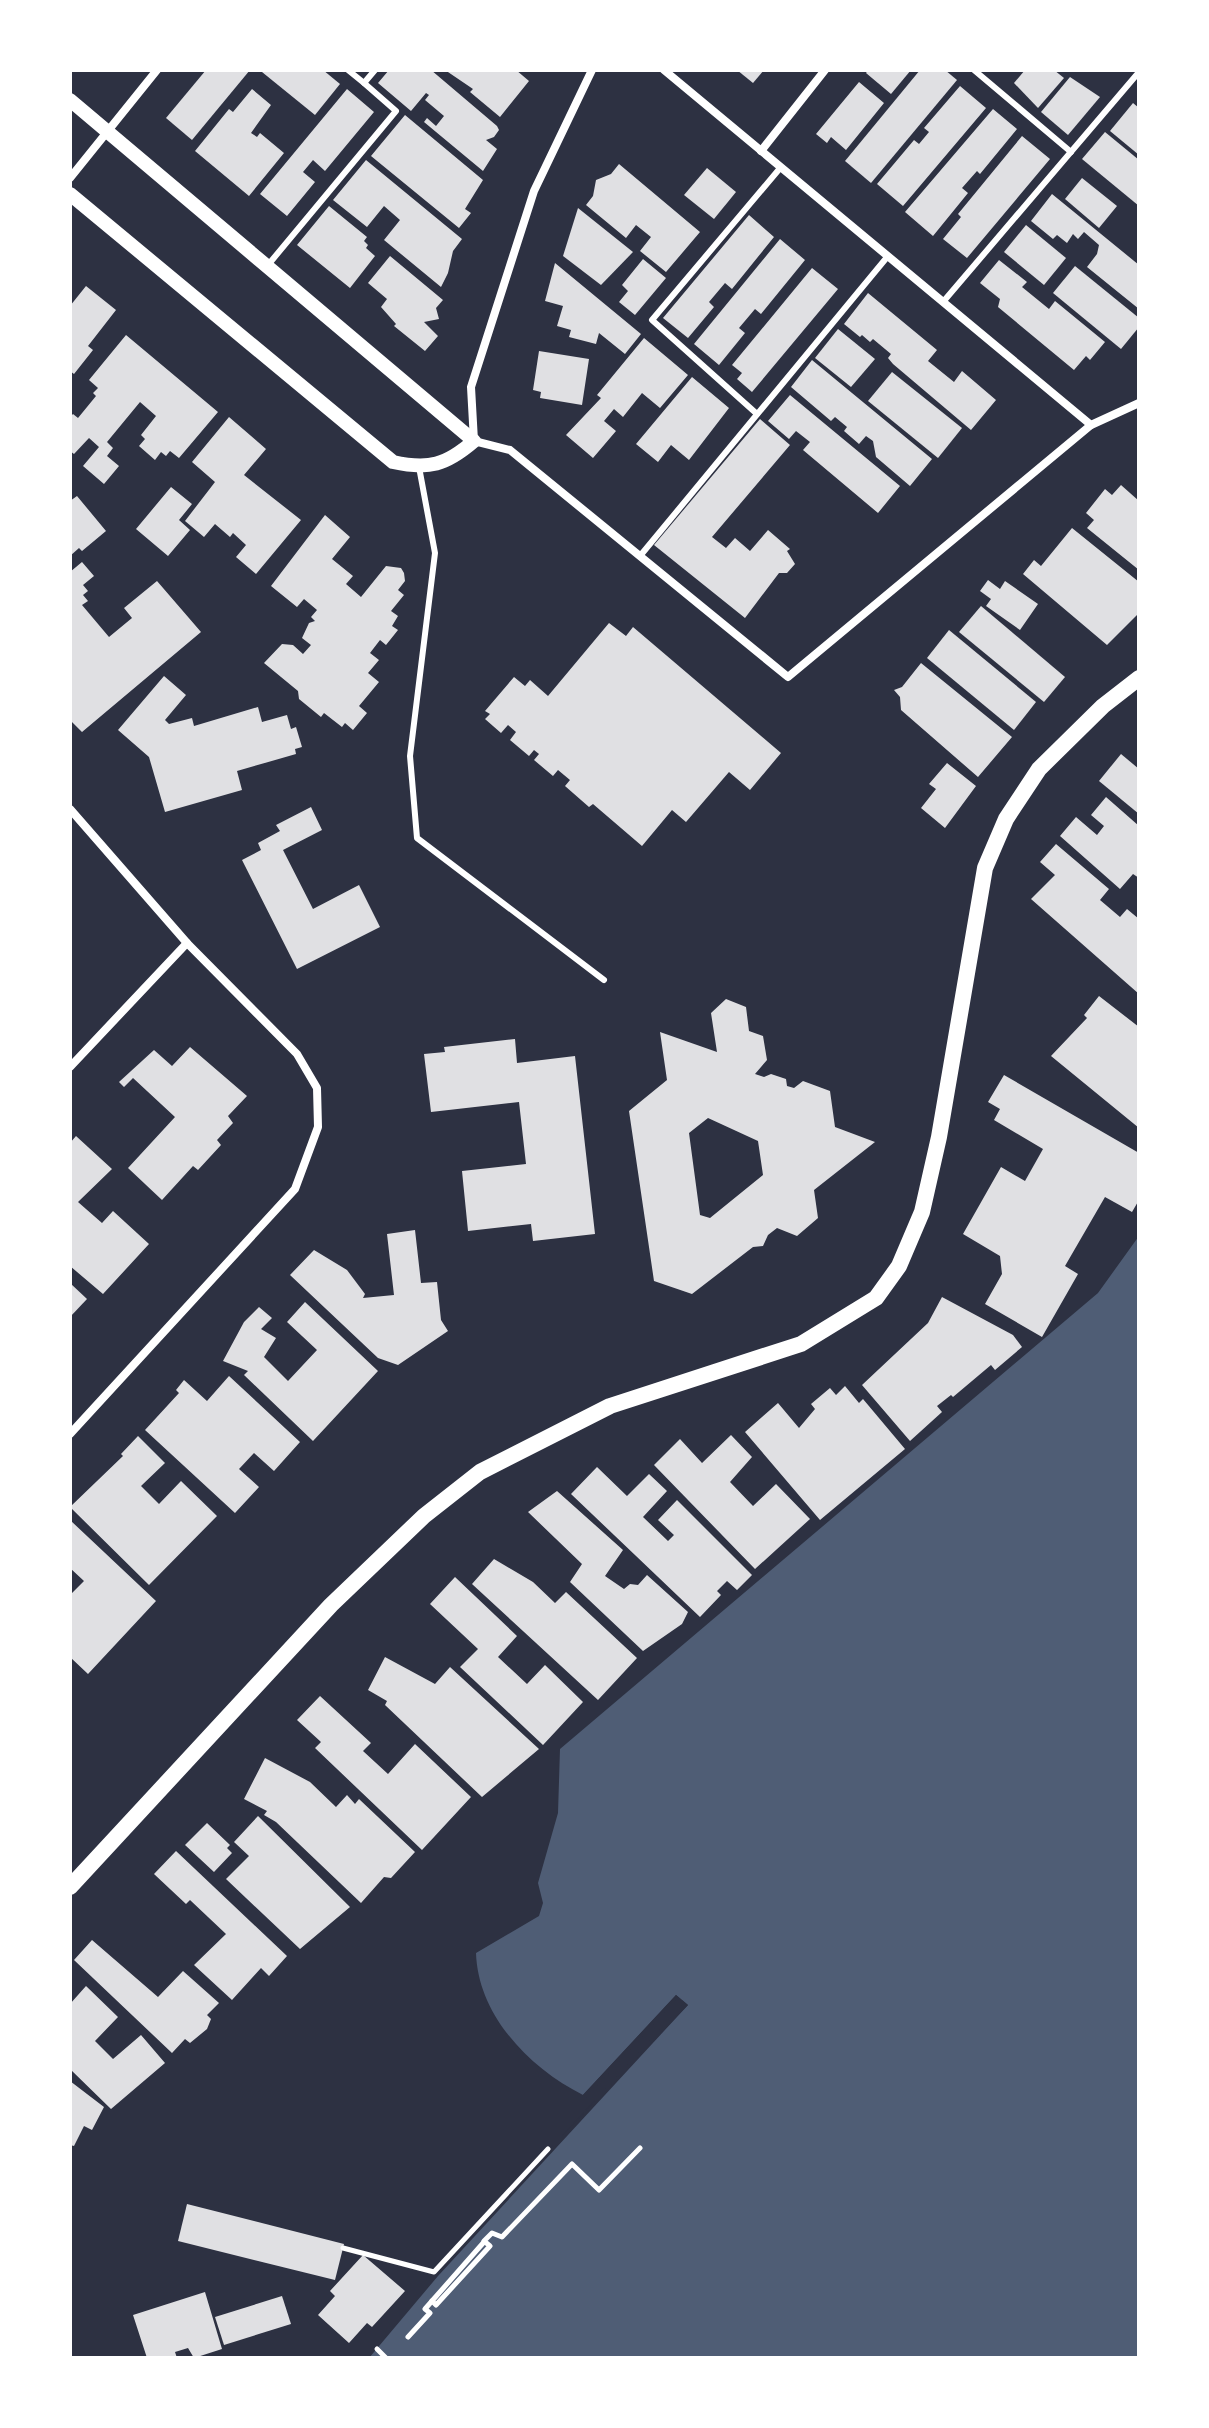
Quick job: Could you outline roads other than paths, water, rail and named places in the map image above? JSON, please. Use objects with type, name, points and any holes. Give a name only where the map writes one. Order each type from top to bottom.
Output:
[{"type":"main road","points":[[70,1887],[331,1605],[424,1516],[480,1472],[557,1430],[610,1406],[801,1344],[876,1298],[899,1266],[922,1212],[939,1137],[985,868],[1006,819],[1039,769],[1103,706],[1139,678]]},
{"type":"street","points":[[70,178],[157,70]]},
{"type":"street","points":[[474,441],[471,387],[534,191],[592,70]]},
{"type":"street","points":[[664,70],[1091,425]]},
{"type":"street","points":[[761,151],[825,70]]},
{"type":"street","points":[[70,100],[474,441],[510,450],[788,677],[1091,425],[1139,403]]},
{"type":"street","points":[[70,194],[393,462],[419,467],[452,459],[474,441]]},
{"type":"street","points":[[70,809],[187,943],[297,1054],[317,1088],[318,1127],[295,1189],[70,1434]]},
{"type":"street","points":[[70,1067],[187,943]]},
{"type":"lane","points":[[267,266],[396,111],[348,70]]},
{"type":"lane","points":[[364,83],[375,70]]},
{"type":"lane","points":[[974,70],[1071,152]]},
{"type":"lane","points":[[943,302],[1139,72]]},
{"type":"lane","points":[[757,414],[652,320],[781,167]]},
{"type":"lane","points":[[640,556],[888,256]]},
{"type":"lane","points":[[419,467],[435,553],[410,756],[417,838],[604,980]]},
{"type":"water","points":[[1139,1236],[1139,2358],[369,2358],[438,2276],[688,2005],[676,1995],[583,2095],[563,2084],[526,2055],[496,2018],[486,1998],[476,1953],[539,1916],[543,1903],[538,1883],[558,1813],[560,1749],[1098,1293]]}]
